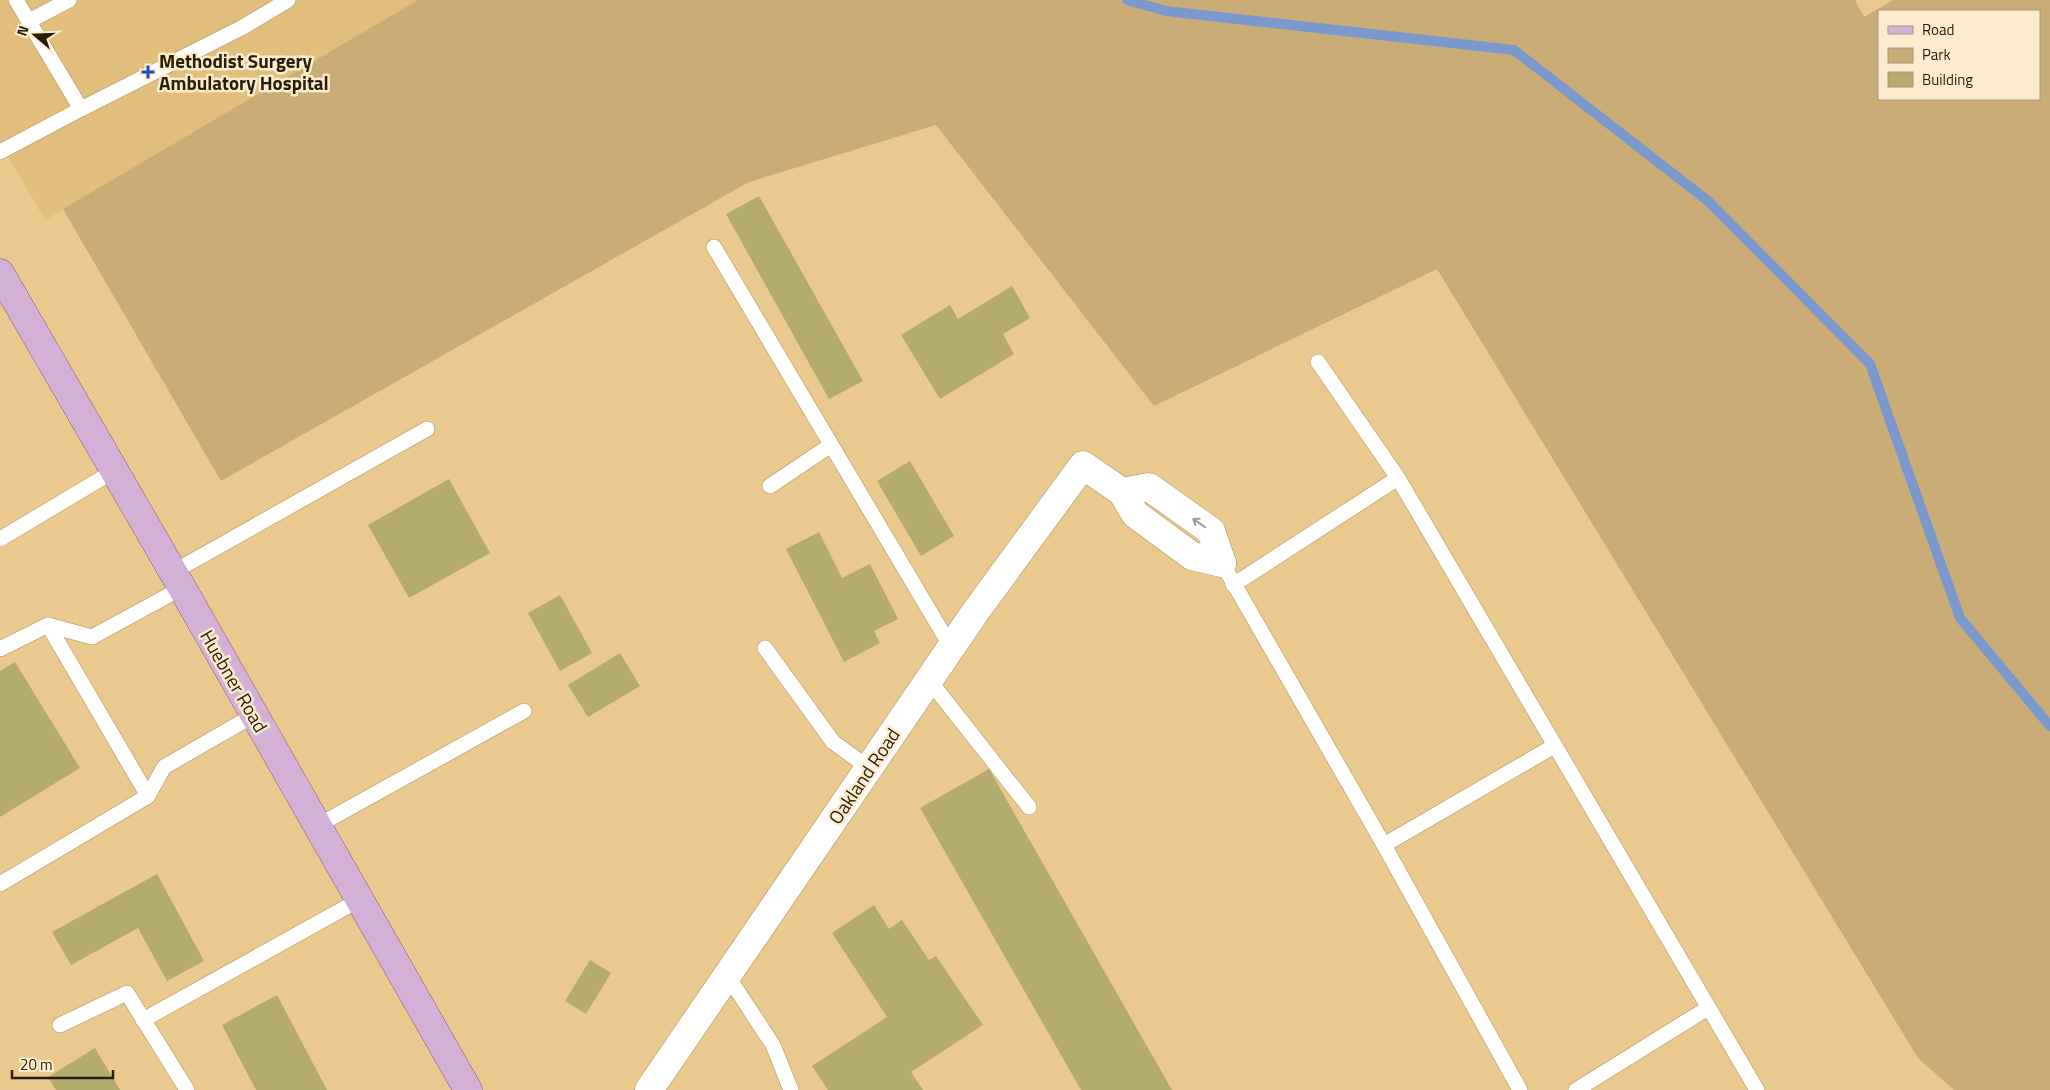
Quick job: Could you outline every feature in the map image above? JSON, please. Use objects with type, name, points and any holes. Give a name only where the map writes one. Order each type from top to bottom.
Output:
[{"type":"main road","name":"Huebner Road","points":[[0,273],[468,1090]]},
{"type":"street","name":"Oakland Road","points":[[649,1090],[951,647],[1083,466],[1122,492],[1149,487],[1211,531],[1228,574]]},
{"type":"lane","points":[[16,0],[81,109]]},
{"type":"lane","points":[[29,21],[69,0]]},
{"type":"lane","points":[[0,152],[243,27],[288,0]]},
{"type":"lane","points":[[714,248],[951,647]]},
{"type":"lane","points":[[1318,362],[1398,478],[1757,1090]]},
{"type":"lane","points":[[0,649],[48,625],[92,637],[177,580],[426,429]]},
{"type":"lane","points":[[770,486],[831,445]]},
{"type":"lane","points":[[0,539],[114,471]]},
{"type":"lane","points":[[1398,478],[1228,574],[1384,846],[1520,1090]]},
{"type":"lane","points":[[48,625],[148,796]]},
{"type":"lane","points":[[765,648],[833,742],[869,768]]},
{"type":"lane","points":[[930,680],[1029,807]]},
{"type":"lane","points":[[316,826],[524,711]]},
{"type":"lane","points":[[0,884],[148,796],[164,768],[254,715]]},
{"type":"lane","points":[[1384,846],[1554,746]]},
{"type":"lane","points":[[143,1020],[359,900]]},
{"type":"lane","points":[[727,975],[773,1045],[791,1090]]},
{"type":"lane","points":[[60,1025],[127,993],[187,1090]]},
{"type":"lane","points":[[1576,1090],[1708,1008]]},
{"type":"shaded area","name":"Methodist Surgery Ambulatory Hospital","points":[[0,0],[418,0],[45,220],[0,143]]},
{"type":"green space","points":[[418,0],[1855,0],[1864,17],[1893,0],[2050,0],[2050,1090],[1954,1090],[1918,1058],[1437,269],[1154,406],[936,125],[749,182],[221,481],[63,209]]},
{"type":"building","points":[[759,196],[863,381],[829,399],[726,214]]},
{"type":"building","points":[[1012,286],[1030,318],[1003,334],[1014,354],[940,399],[901,335],[950,305],[958,319]]},
{"type":"building","points":[[910,461],[954,536],[921,556],[877,481]]},
{"type":"building","points":[[449,479],[490,553],[409,598],[368,525]]},
{"type":"building","points":[[819,532],[842,578],[870,564],[898,619],[874,631],[880,643],[844,662],[786,549]]},
{"type":"building","points":[[560,595],[592,653],[560,671],[528,613]]},
{"type":"building","points":[[620,653],[640,686],[588,717],[568,685]]},
{"type":"building","points":[[15,662],[80,768],[0,817],[0,671]]},
{"type":"building","points":[[989,769],[1172,1090],[1081,1090],[920,808]]},
{"type":"building","points":[[157,874],[204,961],[167,981],[138,928],[71,965],[52,932]]},
{"type":"building","points":[[874,905],[889,929],[902,920],[929,960],[936,956],[983,1025],[911,1072],[923,1090],[828,1090],[812,1066],[887,1017],[832,933]]},
{"type":"building","points":[[590,960],[611,973],[586,1014],[565,1001]]},
{"type":"building","points":[[277,995],[327,1090],[256,1090],[222,1025]]},
{"type":"building","points":[[95,1048],[120,1090],[56,1090],[48,1077]]},
{"type":"waterway","points":[[1127,0],[1166,11],[1514,50],[1708,201],[1870,364],[1960,618],[2050,726]]},
{"type":"place","name":"Methodist Surgery Ambulatory Hospital","points":[[148,72]]}]
